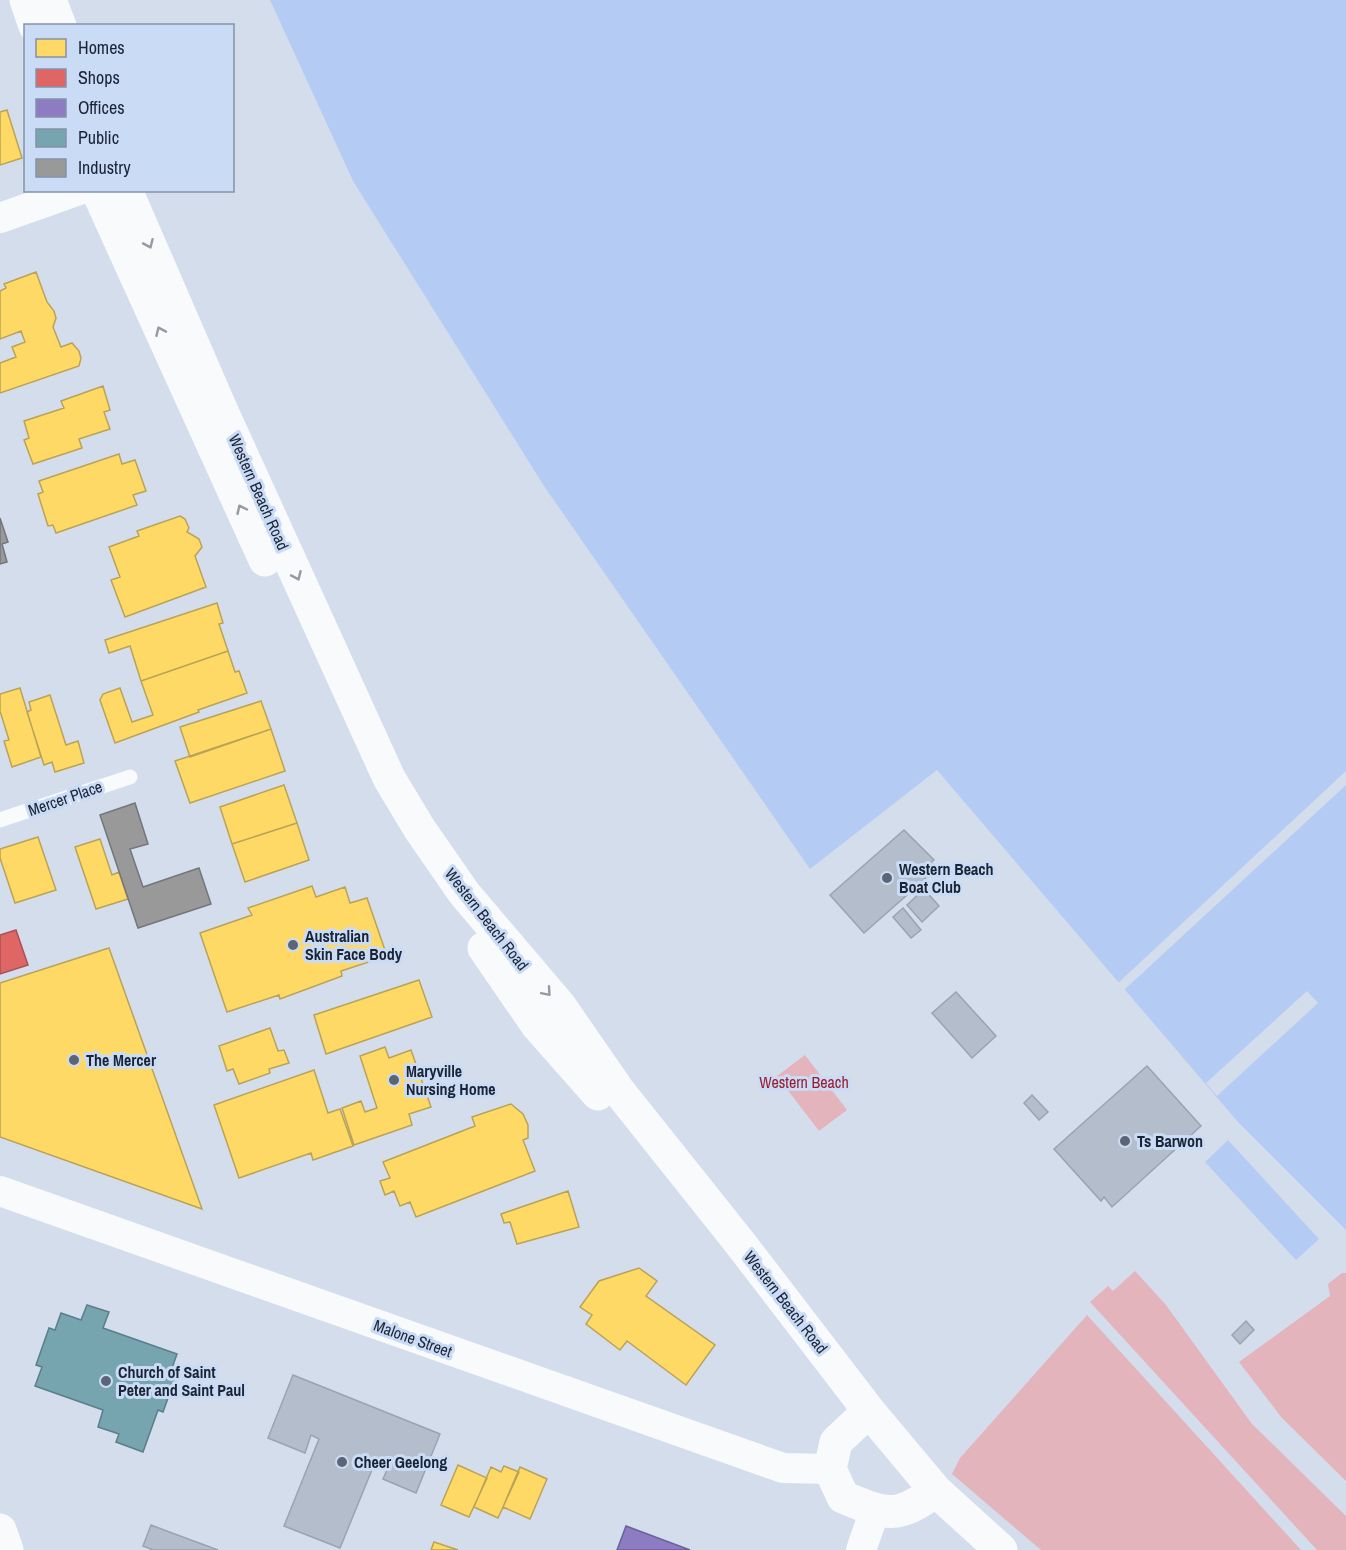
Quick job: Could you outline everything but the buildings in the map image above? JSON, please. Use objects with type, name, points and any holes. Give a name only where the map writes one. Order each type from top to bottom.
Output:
[{"type":"street","points":[[26,0],[33,24]]},
{"type":"street","points":[[50,0],[59,24]]},
{"type":"street","points":[[0,218],[73,192]]},
{"type":"street","name":"Western Beach Road","points":[[98,192],[370,784],[398,833],[537,1025],[613,1112],[928,1496],[967,1550]]},
{"type":"street","name":"Western Beach Road","points":[[127,192],[221,409],[384,767],[418,828],[489,926],[560,1006],[618,1090],[740,1243],[863,1417]]},
{"type":"street","name":"Malone Street","points":[[0,1191],[783,1468],[830,1469]]},
{"type":"street","points":[[863,1417],[836,1442],[830,1469],[843,1497],[875,1510],[903,1512],[928,1496]]},
{"type":"street","name":"Western Beach Road","points":[[928,1496],[1001,1550]]},
{"type":"street","points":[[861,1550],[875,1510]]},
{"type":"street","points":[[0,1530],[7,1550]]},
{"type":"lane","name":"Mercer Place","points":[[0,820],[130,777]]},
{"type":"green space","name":"Western Beach","points":[[805,1055],[847,1110],[819,1131],[777,1076]]},
{"type":"green space","points":[[1135,1271],[1166,1305],[1252,1424],[1346,1516],[1346,1550],[1317,1550],[1090,1302],[1108,1286],[1113,1291]]},
{"type":"green space","points":[[1342,1273],[1346,1273],[1346,1481],[1282,1418],[1239,1362],[1330,1296],[1328,1284]]},
{"type":"green space","points":[[1087,1315],[1301,1550],[1041,1550],[952,1474],[960,1458]]},
{"type":"water","points":[[270,0],[1346,0],[1346,1230],[1238,1122],[937,770],[810,869],[544,486],[353,181]]},
{"type":"water","points":[[1228,1140],[1319,1239],[1296,1260],[1205,1162]]},
{"type":"pier","points":[[1346,771],[1346,785],[1123,991],[1117,984]]},
{"type":"pier","points":[[1307,991],[1318,1003],[1217,1096],[1206,1083]]},
{"type":"place","name":"Western Beach Boat Club","points":[[887,878]]},
{"type":"place","name":"Australian Skin Face Body","points":[[293,945]]},
{"type":"place","name":"The Mercer","points":[[74,1060]]},
{"type":"place","name":"Maryville Nursing Home","points":[[394,1080]]},
{"type":"place","name":"Ts Barwon","points":[[1125,1141]]},
{"type":"place","name":"Church of Saint Peter and Saint Paul","points":[[106,1381]]},
{"type":"place","name":"Cheer Geelong","points":[[342,1462]]}]
